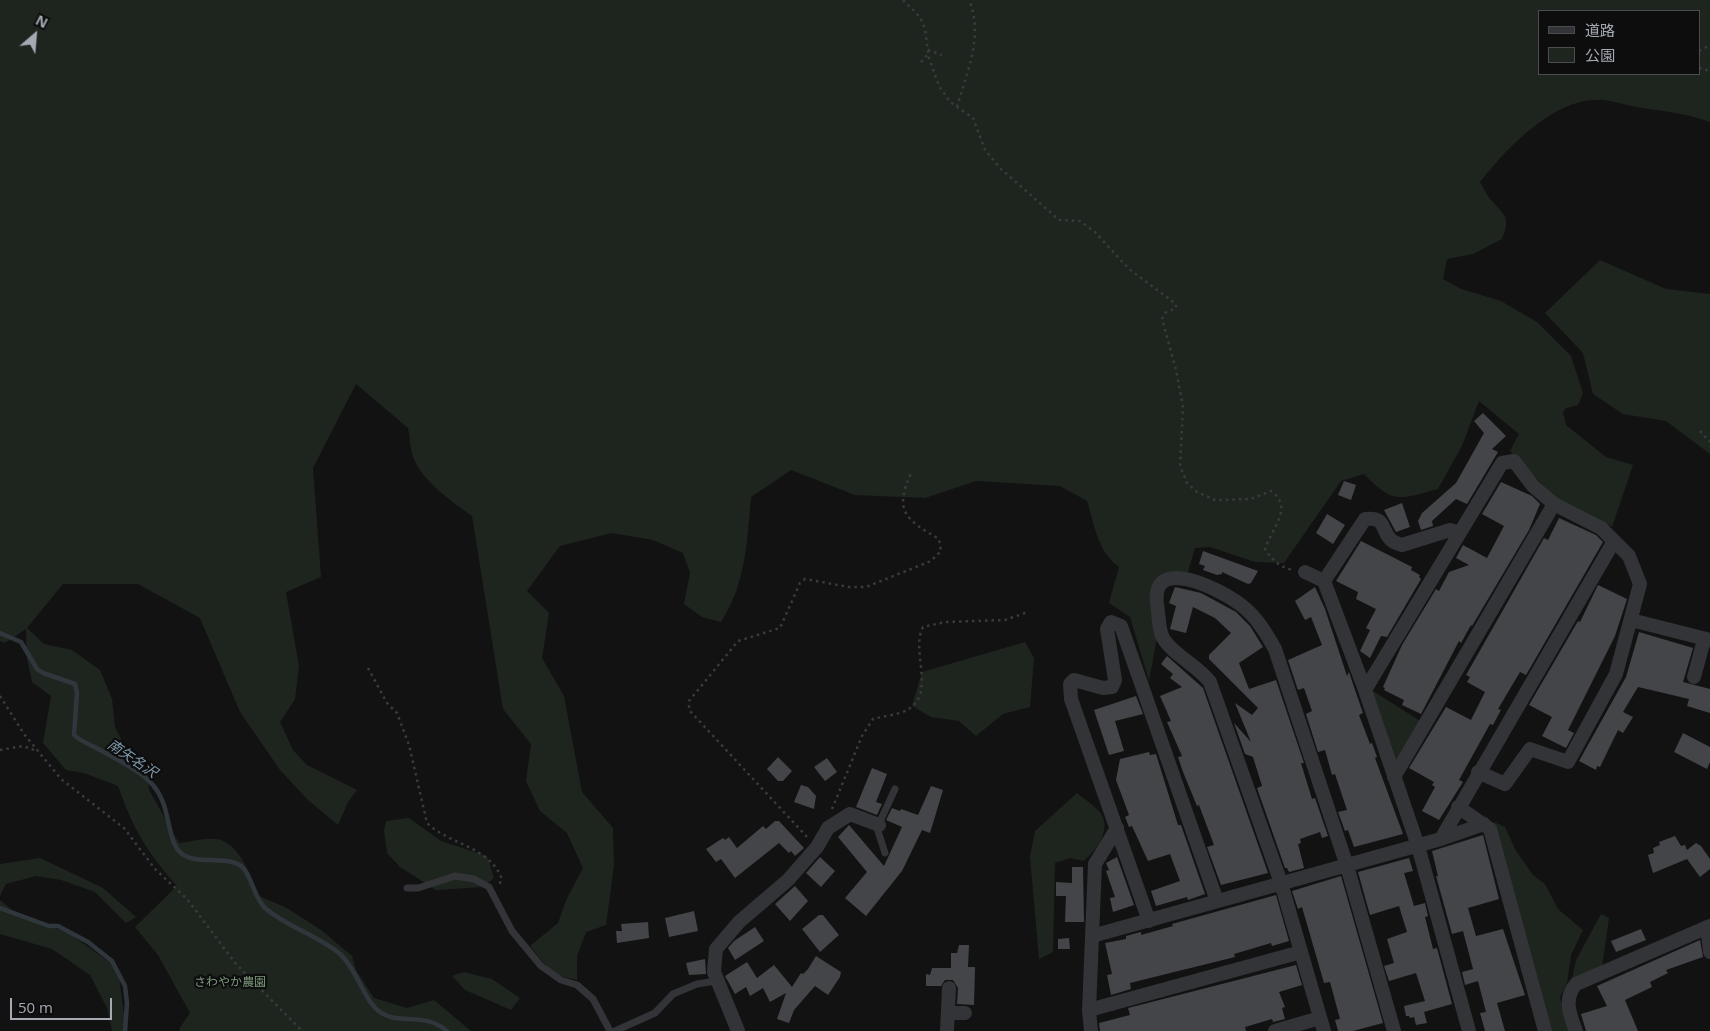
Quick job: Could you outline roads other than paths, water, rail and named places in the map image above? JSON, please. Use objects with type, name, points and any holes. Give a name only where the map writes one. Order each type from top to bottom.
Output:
[{"type":"street","points":[[1365,690],[1373,681],[1502,464],[1514,461],[1533,486],[1554,504],[1602,528],[1629,556],[1640,584],[1616,674],[1568,762],[1530,748],[1504,784],[1478,772]]},
{"type":"street","points":[[1394,777],[1554,504]]},
{"type":"street","points":[[1324,580],[1365,519],[1374,518],[1381,522],[1391,540],[1402,545],[1450,530],[1460,533]]},
{"type":"street","points":[[1441,839],[1478,772],[1614,540]]},
{"type":"street","points":[[1304,572],[1324,580],[1365,690],[1418,846],[1469,1031]]},
{"type":"street","points":[[1275,1031],[1322,1024],[1281,883],[1210,682],[1202,671],[1166,643],[1162,635],[1156,595],[1160,584],[1167,578],[1177,577],[1218,591],[1242,605],[1262,626],[1275,649],[1347,866],[1394,1031]]},
{"type":"street","points":[[1631,620],[1707,640],[1694,677]]},
{"type":"street","points":[[1149,921],[1070,698],[1070,684],[1074,680],[1102,688],[1112,687],[1115,680],[1107,629],[1111,622],[1121,626],[1216,901]]},
{"type":"street","points":[[1458,807],[1490,829],[1545,1031]]},
{"type":"street","points":[[738,1031],[716,981],[714,972],[716,949],[739,922],[788,880],[817,847],[828,828],[850,814],[879,825]]},
{"type":"street","points":[[1092,936],[1418,846],[1484,824]]},
{"type":"street","points":[[1091,1031],[1089,1010],[1095,864],[1117,828]]},
{"type":"street","points":[[1576,1031],[1568,1001],[1571,990],[1576,984],[1708,927],[1710,952]]},
{"type":"street","points":[[1089,1010],[1301,952]]},
{"type":"street","points":[[947,1031],[950,988]]},
{"type":"street","points":[[948,1012],[965,1013]]},
{"type":"lane","points":[[885,853],[877,828],[895,789]]},
{"type":"lane","points":[[407,888],[418,888],[456,876],[474,879],[488,887],[512,931],[540,966],[561,980],[577,985],[593,999],[610,1031]]},
{"type":"lane","points":[[615,1031],[655,1013],[673,994],[697,984],[716,981]]},
{"type":"waterway","name":"南矢名沢","points":[[0,633],[21,642],[37,669],[43,673],[75,684],[77,693],[74,735],[148,780],[162,799],[173,840],[176,848],[182,854],[195,859],[227,861],[241,866],[265,908],[283,921],[322,941],[346,960],[375,1008],[388,1016],[429,1022],[447,1031]]},
{"type":"waterway","points":[[0,908],[49,926],[58,926],[88,942],[112,961],[125,986],[127,1003],[125,1031]]},
{"type":"park label","name":"さわやか農園","points":[[230,983]]}]
